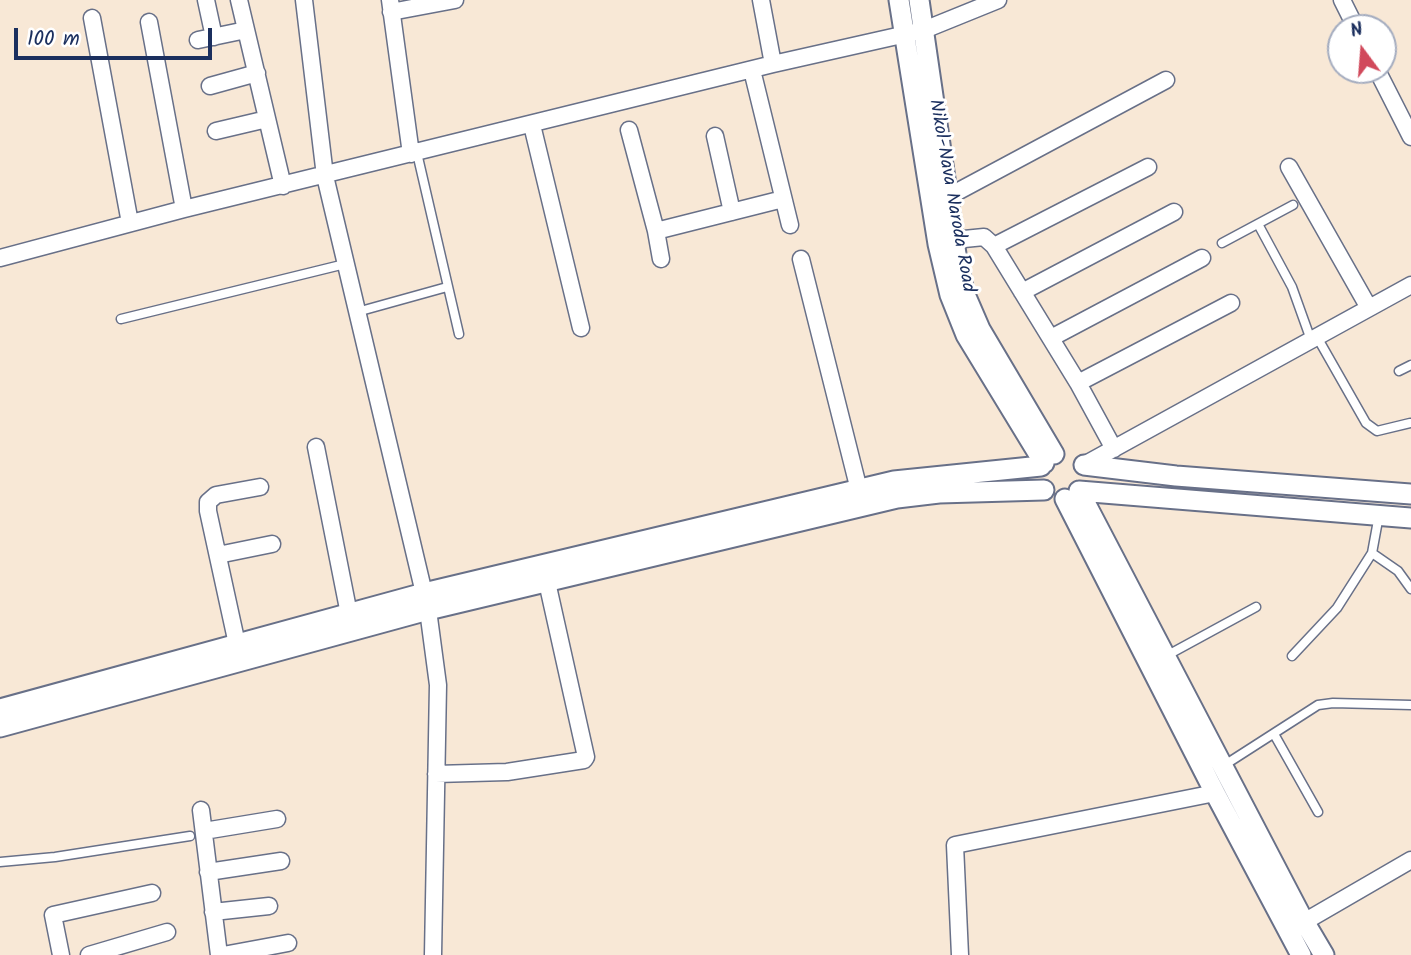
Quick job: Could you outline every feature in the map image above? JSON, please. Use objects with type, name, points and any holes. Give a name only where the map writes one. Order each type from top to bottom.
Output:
[{"type":"street","points":[[206,0],[206,38],[246,30]]},
{"type":"street","points":[[239,0],[283,186]]},
{"type":"street","points":[[304,0],[325,176],[426,602],[438,685],[433,955]]},
{"type":"street","points":[[414,154],[391,6],[455,0]]},
{"type":"street","points":[[761,0],[773,64]]},
{"type":"street","points":[[899,0],[914,32]]},
{"type":"street","name":"Nikol-Nava Naroda Road","points":[[919,0],[914,32],[940,201],[954,240],[964,292],[1046,461]]},
{"type":"street","points":[[0,258],[184,209],[773,64],[914,32],[998,0]]},
{"type":"street","points":[[92,18],[130,223]]},
{"type":"street","points":[[149,22],[184,209]]},
{"type":"street","points":[[752,70],[790,225]]},
{"type":"street","points":[[210,86],[257,73]]},
{"type":"street","points":[[1046,461],[966,335],[950,295],[940,201],[1166,80]]},
{"type":"street","points":[[1384,84],[1411,137]]},
{"type":"street","points":[[216,131],[267,119]]},
{"type":"street","points":[[532,124],[581,328]]},
{"type":"street","points":[[629,130],[661,260]]},
{"type":"street","points":[[715,136],[732,212]]},
{"type":"street","points":[[994,246],[1148,167]]},
{"type":"street","points":[[1289,167],[1368,309]]},
{"type":"street","points":[[656,232],[783,199]]},
{"type":"street","points":[[1021,292],[1174,212]]},
{"type":"street","points":[[954,240],[984,237],[994,246],[1078,383],[1114,449]]},
{"type":"street","points":[[1051,338],[1202,258]]},
{"type":"street","points":[[801,259],[859,490]]},
{"type":"street","points":[[1084,465],[1411,285]]},
{"type":"street","points":[[1078,383],[1231,303]]},
{"type":"street","points":[[316,447],[349,614]]},
{"type":"street","points":[[1411,494],[1176,476],[1084,465],[1072,454],[1059,452],[1046,461],[1039,474],[1044,490],[1050,495],[1411,518]]},
{"type":"street","points":[[0,727],[426,602],[894,481],[1046,461]]},
{"type":"street","points":[[1072,495],[1086,476],[1084,465]]},
{"type":"street","points":[[237,644],[208,502],[216,495],[260,487]]},
{"type":"street","points":[[0,709],[349,614],[547,582],[897,498],[939,493],[1044,490]]},
{"type":"street","points":[[1072,495],[1167,656],[1304,922],[1324,955]]},
{"type":"street","points":[[1072,495],[1215,793],[1301,955]]},
{"type":"street","points":[[218,555],[272,544]]},
{"type":"street","points":[[436,774],[508,772],[584,760],[586,757],[547,582]]},
{"type":"street","points":[[960,955],[955,845],[1215,793]]},
{"type":"street","points":[[201,810],[197,833],[208,872],[221,955],[288,943]]},
{"type":"street","points":[[197,833],[277,819]]},
{"type":"street","points":[[1304,922],[1411,860]]},
{"type":"street","points":[[208,872],[281,861]]},
{"type":"street","points":[[61,955],[53,915],[152,893]]},
{"type":"street","points":[[213,912],[269,906]]},
{"type":"street","points":[[89,955],[167,932]]},
{"type":"lane","points":[[414,154],[458,334]]},
{"type":"lane","points":[[1222,243],[1293,205]]},
{"type":"lane","points":[[1258,224],[1292,287],[1314,338],[1366,423],[1377,431],[1410,423]]},
{"type":"lane","points":[[121,319],[345,264]]},
{"type":"lane","points":[[357,312],[447,287]]},
{"type":"lane","points":[[1399,371],[1411,365]]},
{"type":"lane","points":[[1292,656],[1337,608],[1372,553],[1379,515]]},
{"type":"lane","points":[[1372,553],[1398,571],[1411,589]]},
{"type":"lane","points":[[1167,656],[1256,607]]},
{"type":"lane","points":[[1223,766],[1318,705],[1411,705]]},
{"type":"lane","points":[[1274,734],[1318,812]]},
{"type":"lane","points":[[0,862],[55,857],[197,833]]}]
